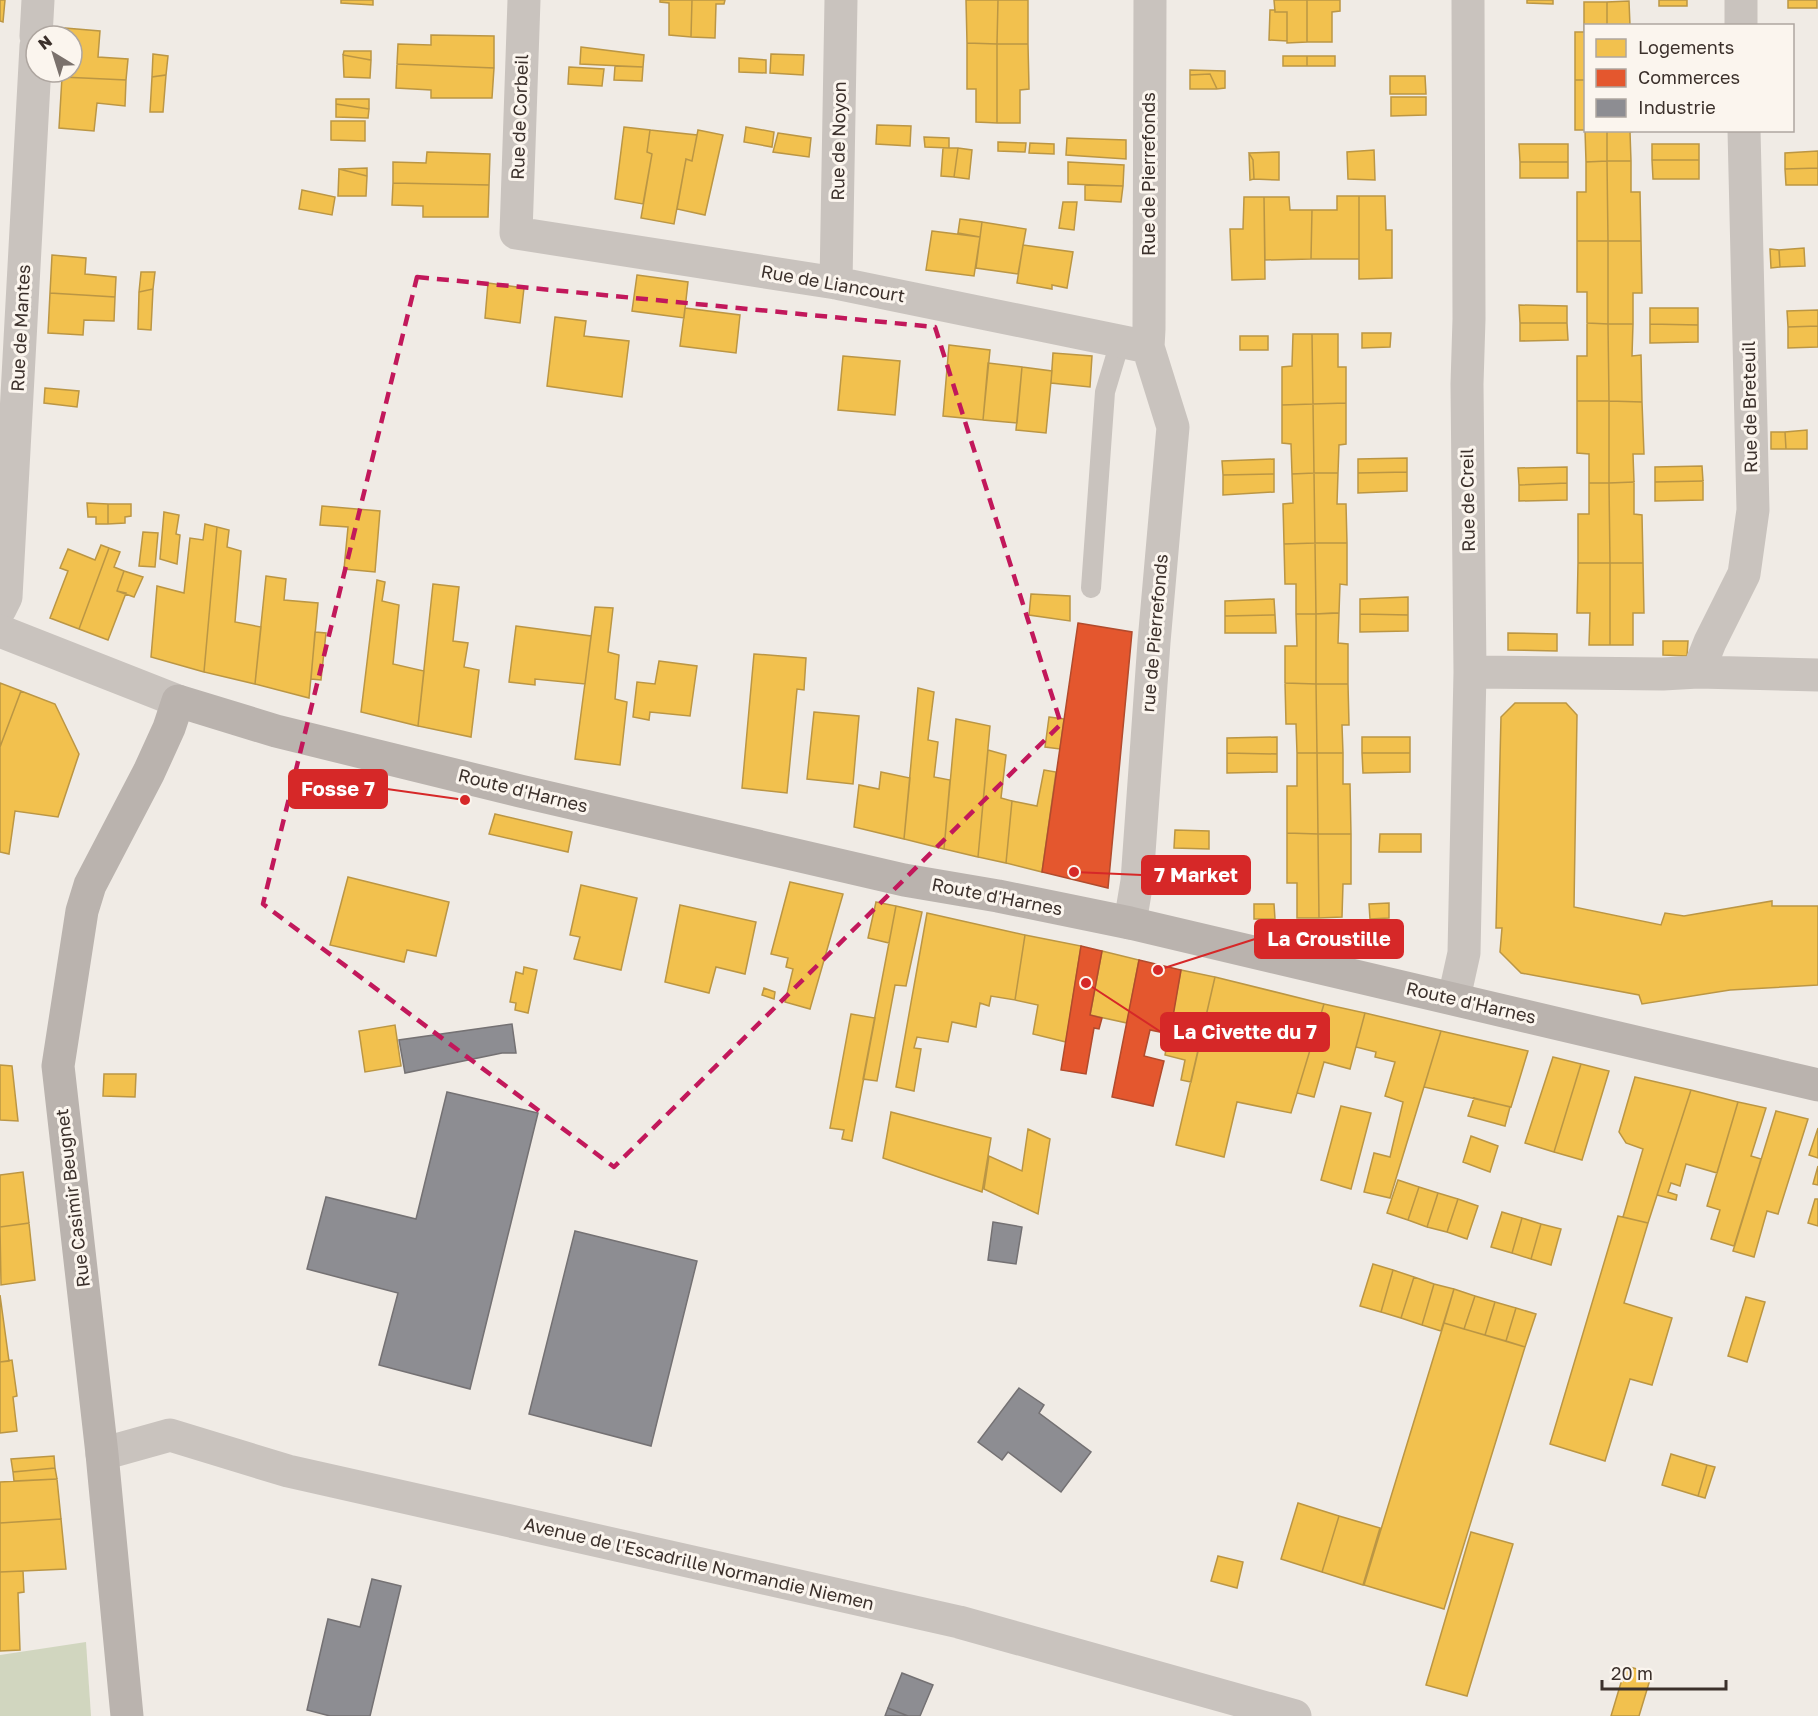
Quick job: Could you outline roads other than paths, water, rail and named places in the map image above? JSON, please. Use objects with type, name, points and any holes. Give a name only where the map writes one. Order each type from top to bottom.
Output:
[{"type":"main road","name":"Route d'Harnes","points":[[178,701],[276,731],[520,792],[904,880],[998,896],[1130,923],[1818,1085]]},
{"type":"main road","name":"Rue Casimir Beugnet","points":[[126,1716],[102,1454],[58,1066],[82,911],[94,876],[170,728],[178,701]]},
{"type":"street","points":[[37,24],[38,0]]},
{"type":"street","name":"Rue de Corbeil","points":[[516,233],[524,0]]},
{"type":"street","name":"Rue de Noyon","points":[[836,283],[841,0]]},
{"type":"street","name":"Rue de Pierrefonds","points":[[1134,344],[1149,317],[1150,0]]},
{"type":"street","name":"Rue de Creil","points":[[1454,998],[1464,953],[1470,672],[1467,0]]},
{"type":"street","points":[[1741,0],[1741,24]]},
{"type":"street","name":"Rue de Mantes","points":[[0,609],[6,597],[34,84]]},
{"type":"street","name":"Rue de Breteuil","points":[[1698,672],[1710,642],[1744,574],[1753,510],[1744,132]]},
{"type":"street","name":"Rue de Liancourt","points":[[516,233],[836,283],[1134,344]]},
{"type":"street","name":"rue de Pierrefonds","points":[[1130,923],[1137,882],[1154,642],[1173,428],[1134,344]]},
{"type":"street","points":[[0,631],[178,701]]},
{"type":"street","points":[[1470,672],[1663,674],[1698,672],[1818,675]]},
{"type":"street","name":"Avenue de l'Escadrille Normandie Niemen","points":[[102,1454],[171,1436],[288,1471],[959,1622],[1295,1716]]},
{"type":"lane","points":[[1091,588],[1105,392],[1134,344]]},
{"type":"place","name":"Fosse 7","points":[[465,800]]},
{"type":"place","name":"7 Market","points":[[1074,872]]},
{"type":"place","name":"La Croustille","points":[[1158,970]]},
{"type":"place","name":"La Civette du 7","points":[[1086,983]]}]
